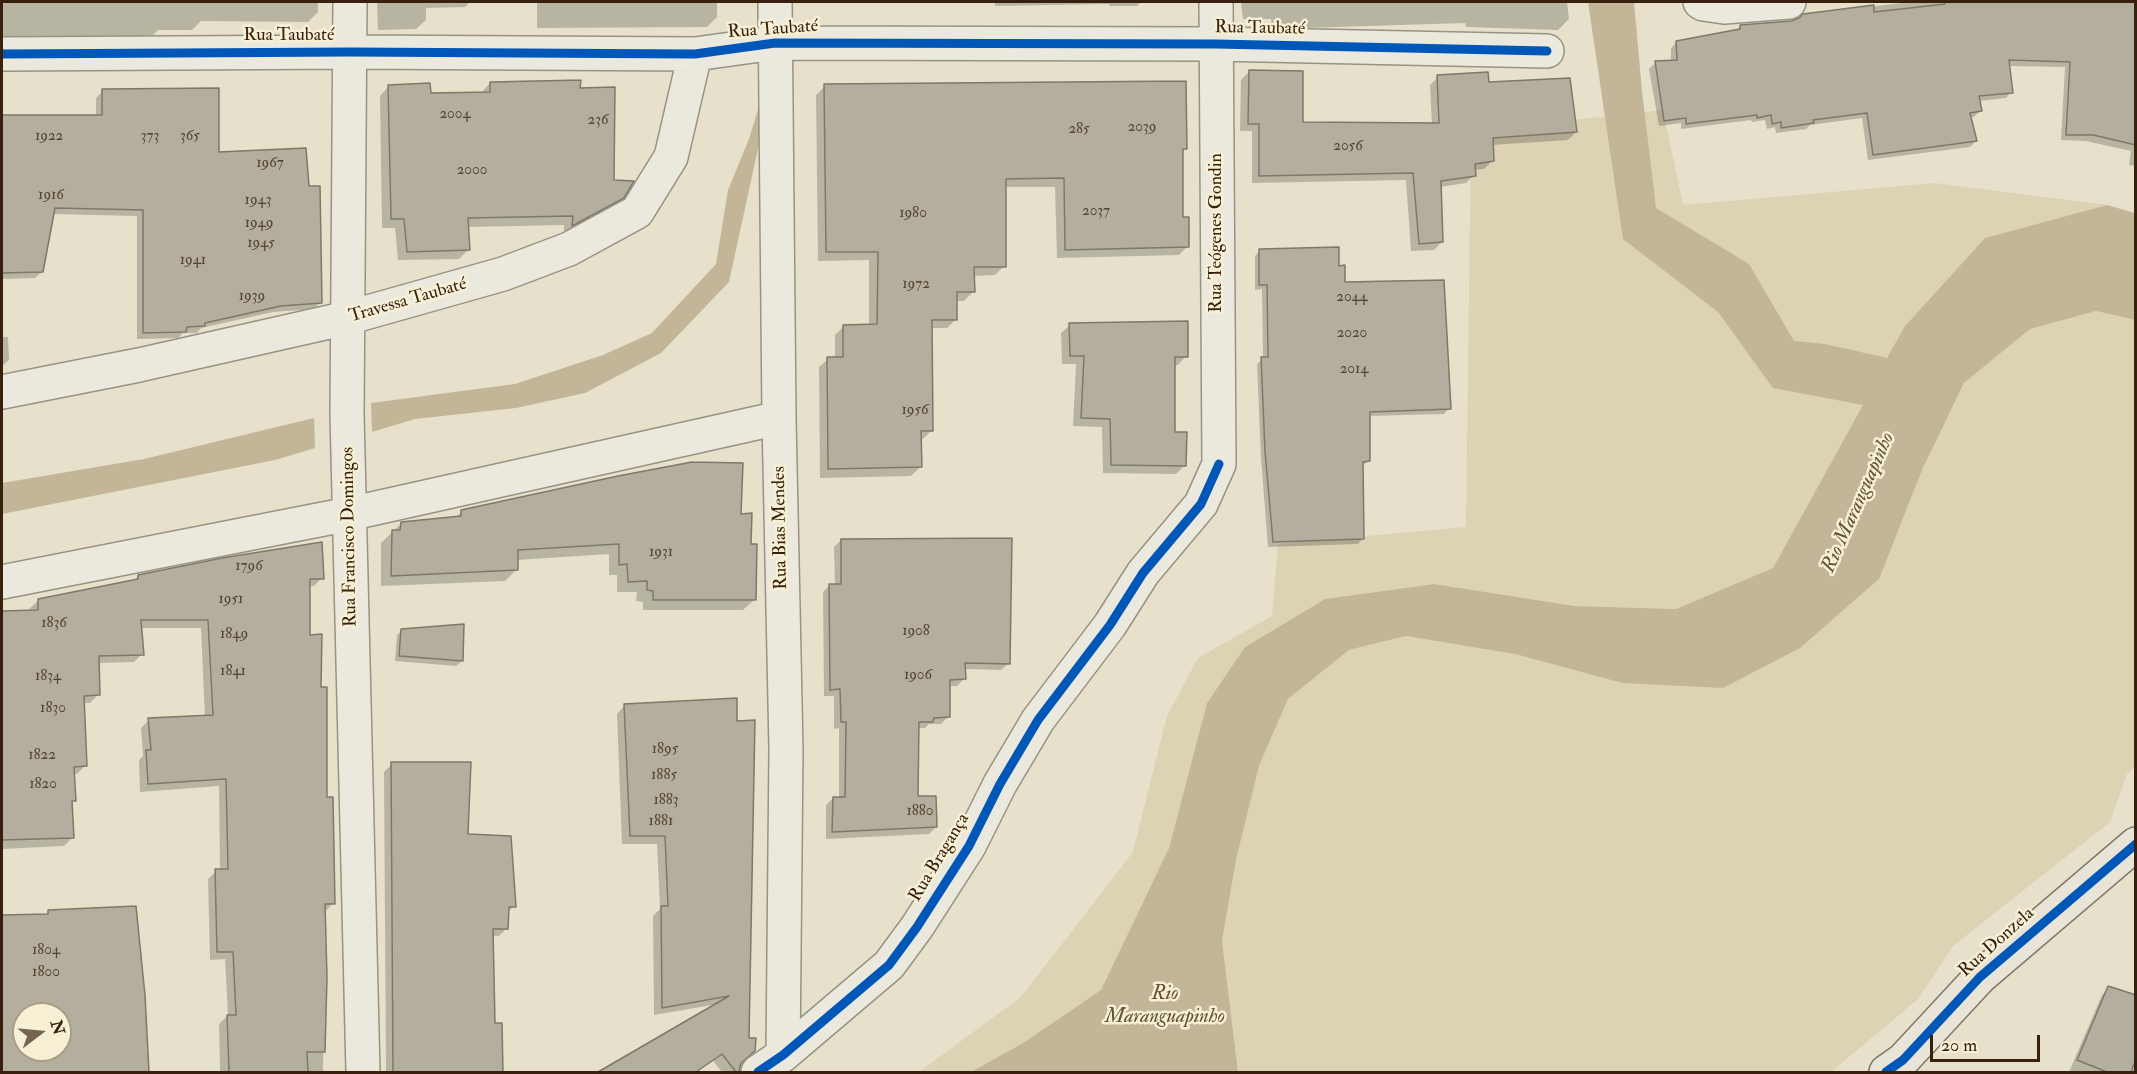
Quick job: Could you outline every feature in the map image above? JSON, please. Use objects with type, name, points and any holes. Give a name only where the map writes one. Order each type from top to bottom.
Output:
[{"type":"main road","name":"Rua Donzela","points":[[1886,1072],[1902,1060],[1980,977],[2136,844]]},
{"type":"street","name":"Rua Francisco Domingos","points":[[350,2],[347,318],[349,514],[363,1072]]},
{"type":"street","name":"Rua Bias Mendes","points":[[770,1064],[786,749],[779,418],[775,2]]},
{"type":"street","name":"Rua Teógenes Gondin","points":[[1216,2],[1219,464]]},
{"type":"street","points":[[1700,2],[1724,7],[1789,2]]},
{"type":"street","name":"Rua Taubaté","points":[[2,54],[350,52],[695,54],[775,43],[1216,44],[1547,51]]},
{"type":"street","name":"Travessa Taubaté","points":[[2,392],[139,365],[347,318],[514,270],[569,249],[637,212],[671,157],[695,54]]},
{"type":"street","points":[[2,582],[349,514],[779,418]]},
{"type":"street","name":"Rua Bragança","points":[[770,1064],[889,965],[917,927],[969,846],[1000,784],[1038,720],[1110,625],[1143,573],[1200,504],[1219,464]]},
{"type":"shaded area","points":[[1663,110],[1683,205],[1935,183],[2107,205],[1985,238],[1905,326],[1852,427],[1773,568],[1676,609],[1575,606],[1434,584],[1325,599],[1245,647],[1207,703],[1169,848],[1101,990],[1023,1043],[971,1072],[919,1072],[1021,997],[1133,852],[1167,716],[1198,658],[1272,616],[1278,544],[1466,527],[1471,138],[1573,120]]},
{"type":"shaded area","points":[[2096,311],[2135,320],[2135,767],[2127,774],[2110,822],[1953,946],[1918,999],[1831,1072],[1238,1072],[1222,941],[1236,860],[1259,766],[1288,699],[1349,650],[1406,636],[1515,654],[1622,683],[1922,470],[1964,383],[2030,329]]},
{"type":"water","name":"Rio Maranguapinho","points":[[1588,2],[1634,2],[1656,208],[1749,264],[1794,341],[1825,344],[1887,358],[1905,326],[1985,238],[2107,205],[2135,213],[2135,320],[2096,311],[2030,329],[1964,383],[1922,470],[1879,579],[1800,648],[1723,688],[1622,683],[1515,654],[1406,636],[1349,650],[1288,699],[1259,766],[1236,860],[1222,941],[1238,1072],[971,1072],[1023,1043],[1101,990],[1169,848],[1207,703],[1245,647],[1325,599],[1434,584],[1575,606],[1676,609],[1773,568],[1863,405],[1773,388],[1718,312],[1623,239]]},
{"type":"water","points":[[759,106],[759,144],[729,282],[661,353],[585,393],[516,408],[415,419],[372,432],[371,403],[515,384],[603,355],[652,333],[716,264],[728,190],[749,139]]},
{"type":"water","points":[[314,418],[315,448],[275,460],[2,514],[2,483],[144,459]]},
{"type":"building","points":[[1945,2],[2136,2],[2136,145],[2093,135],[2066,135],[2070,62],[2009,60],[2013,93],[1979,96],[1982,111],[1970,113],[1977,141],[1873,155],[1867,113],[1813,120],[1814,123],[1781,128],[1781,122],[1772,124],[1771,115],[1686,124],[1686,118],[1664,121],[1655,61],[1677,60],[1676,41],[1740,29],[1740,25],[1791,21],[1803,14],[1874,5],[1874,12],[1945,4]]},
{"type":"building","points":[[1249,70],[1303,71],[1303,122],[1439,123],[1437,75],[1488,72],[1489,82],[1570,78],[1577,132],[1493,138],[1494,161],[1475,164],[1476,176],[1441,181],[1443,242],[1419,244],[1413,173],[1259,176],[1259,124],[1248,124]]},
{"type":"building","points":[[581,80],[580,88],[615,87],[614,180],[634,181],[624,198],[572,226],[573,216],[468,218],[470,250],[407,252],[404,219],[391,219],[388,85],[430,83],[431,93],[490,92],[490,82]]},
{"type":"building","points":[[1186,81],[1187,149],[1183,149],[1183,217],[1189,217],[1189,247],[1065,250],[1064,178],[1006,179],[1006,267],[974,267],[975,292],[957,292],[957,320],[932,320],[933,431],[921,431],[922,467],[828,469],[827,357],[843,357],[843,325],[877,324],[878,252],[826,252],[824,84]]},
{"type":"building","points":[[219,88],[219,152],[306,148],[309,186],[320,186],[322,303],[281,306],[205,323],[205,326],[187,327],[186,332],[143,333],[143,210],[55,208],[43,272],[2,273],[2,115],[102,115],[102,89]]},
{"type":"building","points":[[1339,247],[1339,266],[1345,265],[1345,282],[1444,280],[1451,409],[1370,412],[1370,461],[1363,462],[1364,539],[1273,542],[1265,452],[1261,357],[1268,357],[1267,285],[1259,285],[1259,249]]},
{"type":"building","points":[[1188,321],[1188,357],[1175,357],[1175,432],[1187,432],[1186,466],[1111,465],[1110,419],[1081,418],[1084,356],[1070,356],[1069,323]]},
{"type":"building","points":[[692,462],[743,463],[741,514],[752,513],[751,544],[757,544],[756,600],[653,600],[653,591],[647,590],[647,581],[628,582],[627,564],[619,565],[619,544],[518,550],[518,570],[391,576],[392,530],[400,530],[401,522],[461,516],[461,510]]},
{"type":"building","points":[[1012,538],[1010,664],[965,663],[966,679],[950,680],[950,717],[934,718],[933,722],[919,722],[918,796],[936,796],[937,827],[832,832],[833,797],[845,797],[846,722],[841,722],[840,689],[830,690],[829,584],[841,584],[841,539]]},
{"type":"building","points":[[322,542],[324,579],[310,579],[310,635],[322,634],[321,687],[327,687],[327,797],[333,797],[335,904],[325,904],[327,977],[325,1052],[307,1052],[308,1072],[229,1072],[227,1015],[236,1015],[233,952],[217,952],[215,869],[228,869],[226,779],[148,784],[146,750],[151,750],[148,718],[213,715],[208,620],[141,620],[144,655],[99,656],[100,695],[84,696],[87,766],[74,767],[76,801],[72,801],[74,838],[2,840],[2,611],[38,610],[38,599],[138,579],[138,575],[222,558]]},
{"type":"building","points":[[464,624],[463,661],[399,656],[401,629]]},
{"type":"building","points":[[737,698],[737,721],[755,720],[749,1038],[756,1038],[755,1051],[741,1063],[739,1072],[736,1072],[722,1054],[696,1072],[598,1072],[729,996],[662,1008],[661,906],[668,906],[665,836],[630,836],[624,704]]},
{"type":"building","points":[[391,762],[471,762],[468,834],[511,836],[516,907],[509,907],[508,929],[493,929],[495,1023],[502,1023],[503,1072],[393,1072]]},
{"type":"building","points":[[136,906],[145,995],[149,1072],[2,1072],[2,915],[48,914],[48,910]]},
{"type":"building","points":[[2108,986],[2136,995],[2136,1059],[2131,1072],[2107,1072],[2077,1060]]},
{"type":"cycle path","points":[[2,54],[350,52],[695,54],[775,43],[1216,44],[1547,51]]},
{"type":"cycle path","points":[[758,1072],[783,1055],[889,965],[917,927],[969,846],[1000,784],[1038,720],[1110,625],[1143,573],[1201,504],[1219,464]]},
{"type":"cycle path","points":[[1886,1072],[1903,1060],[1980,977],[2136,844]]}]
